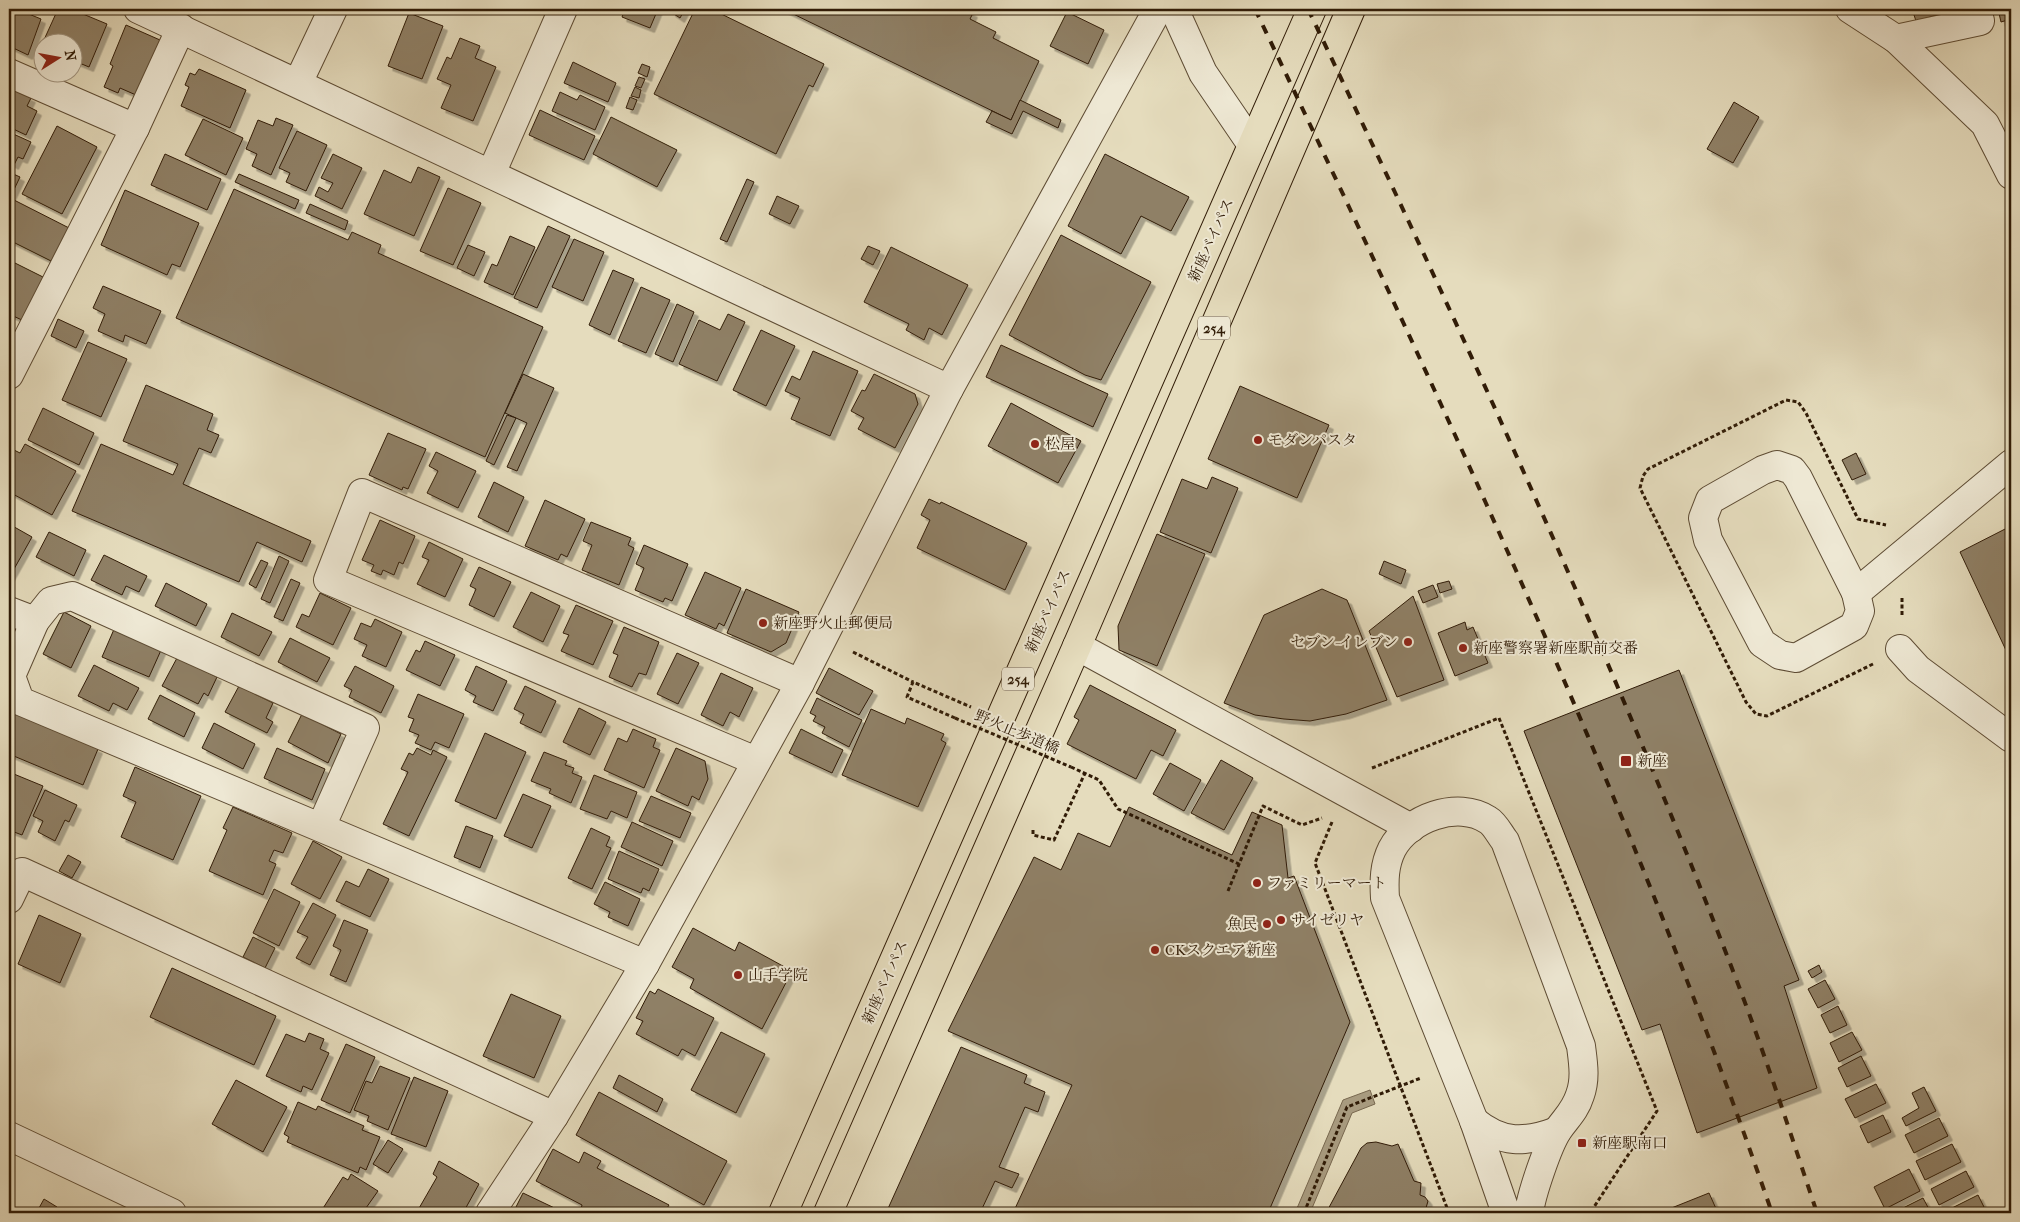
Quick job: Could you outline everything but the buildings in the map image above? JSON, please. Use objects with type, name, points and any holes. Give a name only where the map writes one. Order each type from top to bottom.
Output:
[{"type":"highway","name":"新座バイパス","points":[[783,1213],[1312,9]]},
{"type":"highway","name":"254","points":[[828,1213],[1077,646],[1351,9]]},
{"type":"street","points":[[138,9],[949,389]]},
{"type":"street","points":[[298,83],[333,9]]},
{"type":"street","points":[[491,174],[563,9]]},
{"type":"street","points":[[490,1213],[554,1116],[644,964],[800,683],[949,389],[1158,9]]},
{"type":"street","points":[[1174,9],[1203,73],[1252,145]]},
{"type":"street","points":[[1850,9],[1896,39],[1985,124],[2011,175]]},
{"type":"street","points":[[1896,39],[1980,21],[1977,9]]},
{"type":"street","points":[[9,375],[135,128],[181,28]]},
{"type":"street","points":[[9,73],[135,128]]},
{"type":"street","points":[[1856,593],[2011,464]]},
{"type":"street","points":[[1777,465],[1792,470],[1798,478],[1856,593],[1860,611],[1854,626],[1796,658],[1780,655],[1762,643],[1708,540],[1703,518],[1710,500],[1763,470],[1777,465]]},
{"type":"street","points":[[756,761],[328,580],[362,493],[800,683]]},
{"type":"street","points":[[321,827],[365,728],[72,596],[51,601],[35,622],[11,676],[20,701],[644,964]]},
{"type":"street","points":[[9,611],[35,622]]},
{"type":"street","points":[[1077,646],[1411,828]]},
{"type":"street","points":[[1909,659],[2011,738]]},
{"type":"street","points":[[1506,1213],[1474,1121],[1385,898],[1384,873],[1392,848],[1411,828],[1428,817],[1445,812],[1465,812],[1489,820],[1505,842],[1581,1046],[1584,1072],[1581,1094],[1570,1117],[1557,1131],[1540,1173],[1529,1213]]},
{"type":"street","points":[[9,899],[22,872],[554,1116]]},
{"type":"street","points":[[1474,1121],[1489,1133],[1512,1140],[1537,1138],[1557,1131]]},
{"type":"street","points":[[9,1136],[172,1213]]},
{"type":"path","points":[[824,636],[913,682],[976,709]]},
{"type":"path","name":"野火止歩道橋","points":[[913,682],[907,697],[1099,780],[1118,809],[1239,864]]},
{"type":"path","points":[[1034,826],[1034,835],[1054,840],[1085,773]]},
{"type":"path","points":[[1228,891],[1263,806],[1302,825],[1328,815]]},
{"type":"path","points":[[1332,821],[1314,863],[1449,1213]]},
{"type":"path","points":[[1304,1213],[1347,1107],[1452,1066]]},
{"type":"shaded area","points":[[1370,1090],[1375,1104],[1352,1113],[1310,1213],[1295,1213],[1343,1100]]},
{"type":"railway","points":[[1255,9],[1464,454],[1596,754],[1658,906],[1717,1059],[1772,1213]]},
{"type":"railway","points":[[1308,9],[1476,366],[1635,727],[1744,1001],[1817,1213]]},
{"type":"place","name":"モダンパスタ","points":[[1258,440]]},
{"type":"place","name":"松屋","points":[[1035,444]]},
{"type":"place","name":"新座野火止郵便局","points":[[763,623]]},
{"type":"place","name":"セブン-イレブン","points":[[1408,642]]},
{"type":"place","name":"新座警察署新座駅前交番","points":[[1463,648]]},
{"type":"place","name":"新座","points":[[1626,761]]},
{"type":"place","name":"ファミリーマート","points":[[1257,883]]},
{"type":"place","name":"サイゼリヤ","points":[[1281,920]]},
{"type":"place","name":"魚民","points":[[1267,924]]},
{"type":"place","name":"CKスクエア新座","points":[[1155,950]]},
{"type":"place","name":"山手学院","points":[[738,975]]},
{"type":"place","name":"新座駅南口","points":[[1582,1143]]}]
